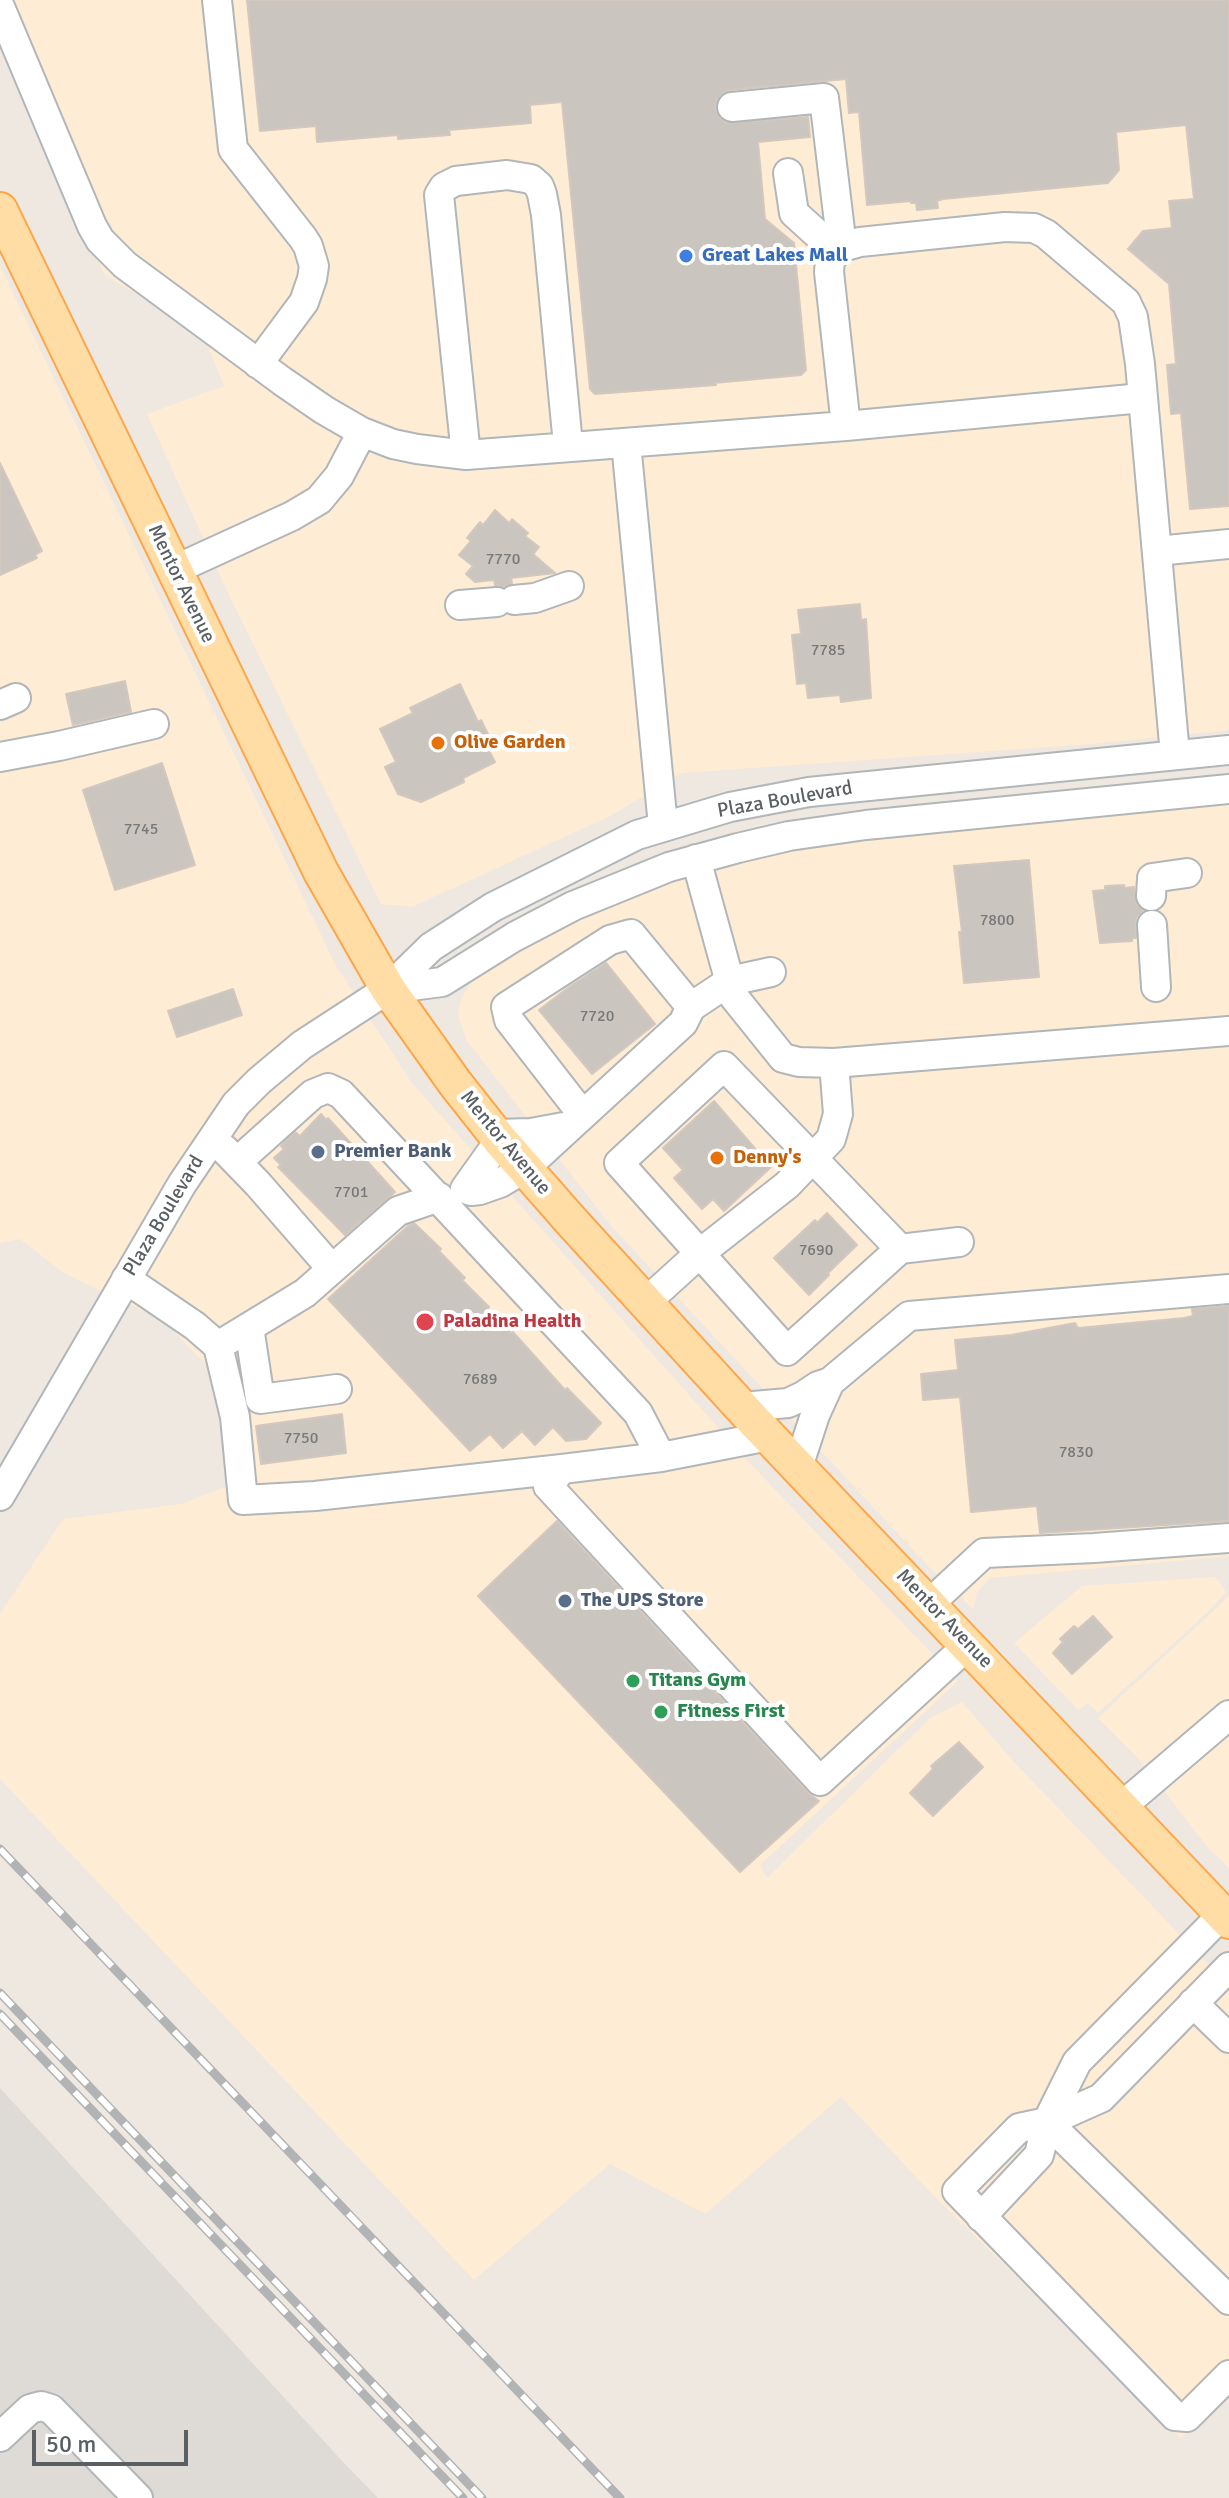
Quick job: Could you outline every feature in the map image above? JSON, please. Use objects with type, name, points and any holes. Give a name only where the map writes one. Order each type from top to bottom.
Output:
[{"type":"main road","name":"Mentor Avenue","points":[[0,210],[321,872],[388,989],[455,1083],[525,1168],[742,1407],[1226,1918]]},
{"type":"street","points":[[217,0],[233,149],[303,238],[314,266],[304,302],[258,364]]},
{"type":"street","points":[[0,7],[100,240],[118,260],[258,364],[312,403],[362,432],[408,447],[466,455],[846,426],[1142,398]]},
{"type":"street","points":[[732,107],[824,98],[839,249]]},
{"type":"street","points":[[788,173],[794,213],[839,249]]},
{"type":"street","points":[[466,455],[439,195],[444,187],[456,181],[507,175],[531,179],[542,194],[568,445]]},
{"type":"street","points":[[846,426],[829,272],[830,260],[839,249],[860,242],[1025,227],[1040,230],[1120,295],[1131,310],[1142,398],[1175,755]]},
{"type":"street","points":[[174,570],[292,516],[319,500],[339,476],[362,432]]},
{"type":"street","points":[[626,443],[663,826]]},
{"type":"street","points":[[1157,551],[1229,544]]},
{"type":"street","points":[[460,605],[535,598],[569,586]]},
{"type":"street","points":[[0,757],[154,724]]},
{"type":"street","name":"Plaza Boulevard","points":[[0,1496],[126,1279],[212,1137],[236,1104],[302,1045],[388,989],[431,947],[493,907],[585,860],[663,826],[730,807],[809,792],[1229,750]]},
{"type":"street","name":"Plaza Boulevard","points":[[388,989],[442,982],[514,937],[573,906],[669,867],[789,836],[866,825],[1229,789]]},
{"type":"street","points":[[696,859],[734,997],[783,1058],[799,1062],[834,1063],[1229,1031]]},
{"type":"street","points":[[1151,896],[1152,878],[1187,873]]},
{"type":"street","points":[[1152,925],[1156,987]]},
{"type":"street","points":[[576,1120],[509,1020],[506,1007],[610,940],[631,934],[691,1007]]},
{"type":"street","points":[[576,1120],[531,1133],[498,1137],[465,1189],[480,1190],[500,1183],[525,1168],[683,1023],[691,1007],[730,981],[771,972]]},
{"type":"street","points":[[646,1302],[699,1254],[787,1185],[831,1139],[838,1114],[834,1063]]},
{"type":"street","points":[[891,1257],[813,1160],[724,1066],[619,1163],[787,1351],[891,1257],[959,1242]]},
{"type":"street","points":[[242,1167],[313,1094],[328,1088],[341,1094],[638,1413],[661,1457]]},
{"type":"street","points":[[242,1167],[286,1137],[322,1099],[341,1094]]},
{"type":"street","points":[[212,1137],[332,1269]]},
{"type":"street","points":[[218,1346],[305,1293],[398,1211],[439,1197]]},
{"type":"street","points":[[126,1279],[195,1326],[218,1346],[235,1417],[243,1500],[315,1496],[661,1457],[769,1436]]},
{"type":"street","points":[[742,1407],[788,1403],[830,1382],[909,1316],[1229,1289]]},
{"type":"street","points":[[249,1327],[260,1399],[337,1389]]},
{"type":"street","points":[[798,1467],[815,1415],[830,1382]]},
{"type":"street","points":[[562,1469],[548,1486],[820,1781],[968,1645]]},
{"type":"street","points":[[929,1604],[984,1553],[1229,1538]]},
{"type":"street","points":[[1120,1808],[1229,1715]]},
{"type":"street","points":[[981,2217],[1039,2155],[1047,2122],[1077,2062],[1226,1918]]},
{"type":"street","points":[[1229,1967],[1101,2098],[1047,2122],[1019,2128],[957,2191],[1175,2416],[1187,2417],[1229,2375]]},
{"type":"street","points":[[1193,2003],[1229,2038]]},
{"type":"street","points":[[1047,2122],[1229,2300]]},
{"type":"street","points":[[0,2437],[30,2409],[41,2406],[51,2409],[138,2498]]},
{"type":"shaded area","points":[[0,0],[1229,0],[1229,730],[1092,744],[682,773],[610,816],[412,907],[381,904],[227,591],[147,414],[224,386],[204,336],[104,274],[0,35]]},
{"type":"shaded area","points":[[0,266],[335,964],[411,1082],[745,1458],[958,1681],[760,1865],[767,1878],[930,1718],[962,1702],[1014,1762],[1229,1986],[1229,2394],[1181,2438],[934,2196],[841,2097],[705,2214],[610,2164],[474,2280],[0,1779],[0,1614],[63,1519],[182,1504],[229,1485],[216,1375],[163,1320],[64,1273],[20,1239],[0,1243]]},
{"type":"shaded area","points":[[1229,804],[1229,1556],[990,1578],[977,1592],[973,1609],[929,1567],[613,1228],[467,1041],[458,1016],[460,1002],[472,979],[528,945],[596,911],[669,881],[745,859],[851,839]]},
{"type":"shaded area","points":[[1215,1577],[1226,1592],[1098,1713],[1088,1703],[1078,1710],[1014,1643],[1082,1586]]},
{"type":"shaded area","points":[[1229,1596],[1229,1868],[1210,1850],[1138,1758],[1098,1718]]},
{"type":"shaded area","points":[[0,2088],[345,2464],[378,2498],[0,2498]]},
{"type":"building","name":"Great Lakes Mall","points":[[247,0],[1229,0],[1229,506],[1190,509],[1181,413],[1171,414],[1167,365],[1176,364],[1169,284],[1128,249],[1143,231],[1172,228],[1169,201],[1194,199],[1186,125],[1116,132],[1119,170],[1108,183],[943,199],[937,201],[938,208],[917,210],[916,203],[911,201],[867,205],[859,112],[849,113],[846,79],[723,93],[717,99],[715,108],[726,123],[808,117],[810,137],[758,142],[765,219],[794,243],[806,370],[801,375],[714,383],[716,385],[595,394],[590,389],[562,102],[530,105],[531,123],[449,130],[450,135],[398,139],[398,135],[317,142],[316,126],[260,131]]},
{"type":"building","points":[[0,463],[42,551],[35,555],[37,558],[0,575]]},
{"type":"building","points":[[495,510],[509,523],[512,519],[528,533],[525,536],[539,547],[533,554],[555,573],[511,578],[512,583],[504,587],[495,585],[494,580],[475,582],[466,574],[473,566],[459,555],[471,541],[467,538]]},
{"type":"building","points":[[860,604],[861,620],[866,619],[871,698],[841,702],[840,695],[808,698],[806,683],[797,684],[792,635],[801,634],[798,610]]},
{"type":"building","points":[[125,681],[131,712],[73,725],[66,694]]},
{"type":"building","name":"Olive Garden","points":[[460,684],[478,722],[481,720],[492,742],[486,745],[495,762],[463,778],[464,782],[421,802],[398,794],[385,767],[396,762],[380,729],[413,713],[410,708]]},
{"type":"building","points":[[162,763],[195,865],[115,890],[83,790]]},
{"type":"building","points":[[1029,860],[1039,977],[964,983],[954,866]]},
{"type":"building","points":[[1124,885],[1125,888],[1134,887],[1136,903],[1143,911],[1136,918],[1136,938],[1132,941],[1100,943],[1093,891],[1105,890],[1105,886]]},
{"type":"building","points":[[606,963],[655,1024],[592,1074],[539,1010]]},
{"type":"building","points":[[233,989],[242,1015],[177,1037],[168,1011]]},
{"type":"building","name":"Denny's","points":[[714,1101],[771,1167],[724,1211],[713,1199],[702,1209],[674,1178],[683,1170],[663,1148]]},
{"type":"building","points":[[321,1114],[395,1192],[345,1235],[278,1167],[281,1165],[274,1158],[295,1132],[300,1136]]},
{"type":"building","points":[[827,1213],[857,1245],[809,1295],[774,1258],[815,1220],[817,1223]]},
{"type":"building","points":[[414,1223],[441,1249],[439,1251],[465,1278],[462,1280],[488,1309],[601,1423],[586,1439],[566,1441],[553,1427],[535,1445],[522,1431],[503,1448],[490,1434],[470,1451],[328,1299]]},
{"type":"building","points":[[1229,1306],[1229,1521],[1040,1533],[1037,1506],[971,1512],[960,1397],[923,1400],[921,1374],[958,1370],[955,1340],[1011,1335],[1075,1323],[1078,1328],[1184,1318],[1193,1316],[1192,1309]]},
{"type":"building","points":[[342,1414],[346,1453],[261,1464],[256,1426]]},
{"type":"building","points":[[557,1521],[808,1793],[819,1801],[740,1872],[478,1596]]},
{"type":"building","points":[[1093,1616],[1112,1637],[1072,1674],[1053,1653],[1063,1642],[1060,1639],[1074,1626],[1078,1629]]},
{"type":"building","points":[[959,1742],[983,1767],[933,1816],[910,1793],[933,1769],[931,1766]]},
{"type":"railway","points":[[0,1849],[620,2498]]},
{"type":"railway","points":[[0,1993],[482,2498]]},
{"type":"railway","points":[[0,2014],[463,2498]]},
{"type":"place","name":"Great Lakes Mall","points":[[686,256]]},
{"type":"place","name":"Olive Garden","points":[[438,743]]},
{"type":"place","name":"Premier Bank","points":[[318,1152]]},
{"type":"place","name":"Denny's","points":[[717,1158]]},
{"type":"place","name":"Paladina Health","points":[[425,1322]]},
{"type":"place","name":"The UPS Store","points":[[565,1601]]},
{"type":"place","name":"Titans Gym","points":[[633,1681]]},
{"type":"place","name":"Fitness First","points":[[661,1712]]}]
